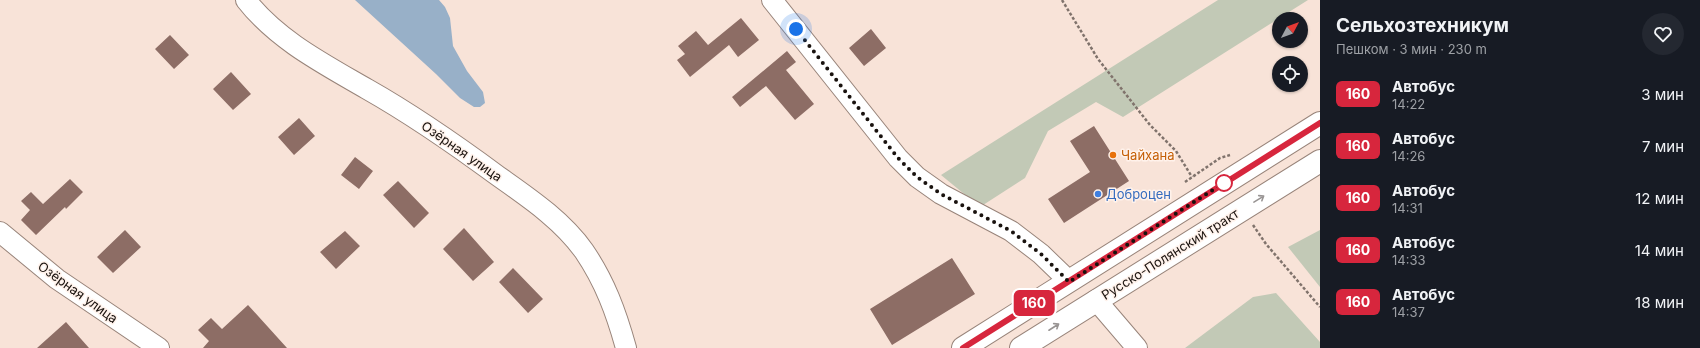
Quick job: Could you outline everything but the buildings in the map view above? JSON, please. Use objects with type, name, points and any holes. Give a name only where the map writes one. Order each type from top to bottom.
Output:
[{"type":"main road","points":[[963,348],[1320,123]]},
{"type":"main road","name":"Русско-Полянский тракт","points":[[1021,348],[1320,161]]},
{"type":"street","name":"Озёрная улица","points":[[246,0],[254,11],[283,36],[317,60],[372,91],[452,143],[538,205],[566,229],[584,251],[603,282],[616,313],[626,348]]},
{"type":"street","points":[[772,0],[898,158],[917,177],[941,194],[1011,231],[1041,254],[1069,282]]},
{"type":"street","name":"Озёрная улица","points":[[0,232],[57,279],[159,348]]},
{"type":"street","points":[[1096,300],[1136,348]]},
{"type":"path","points":[[1062,0],[1098,59],[1150,125],[1176,151],[1192,177]]},
{"type":"path","points":[[1250,220],[1266,244],[1320,307]]},
{"type":"green space","points":[[1218,0],[1308,0],[1289,12],[1272,12],[1272,23],[1123,117],[1096,102],[1048,131],[1025,178],[980,207],[941,175]]},
{"type":"green space","points":[[1320,230],[1320,287],[1288,247]]},
{"type":"green space","points":[[1276,293],[1320,342],[1320,348],[1185,348],[1253,297]]},
{"type":"water","points":[[355,0],[439,0],[445,7],[450,18],[453,46],[467,71],[483,92],[485,103],[480,107],[474,107],[460,98]]},
{"type":"bus line","name":"160","points":[[963,348],[1320,123]]},
{"type":"place","name":"Чайхана","points":[[1113,155]]},
{"type":"place","name":"Доброцен","points":[[1098,194]]},
{"type":"route","points":[[796,29],[898,158],[917,177],[941,194],[1011,231],[1041,254],[1069,282],[1230,179],[1224,183]]}]
